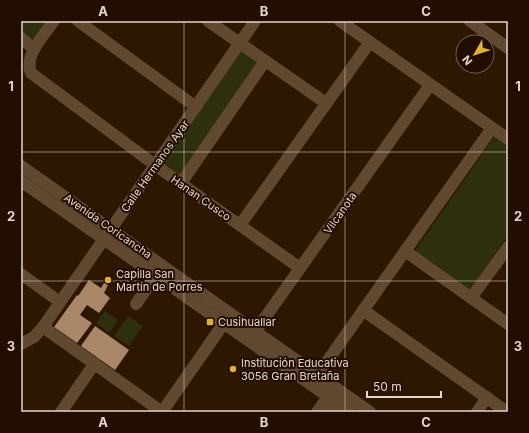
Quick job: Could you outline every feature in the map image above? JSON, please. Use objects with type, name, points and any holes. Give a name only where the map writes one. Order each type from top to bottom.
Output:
[{"type":"street","points":[[21,38],[34,49],[54,21]]},
{"type":"street","points":[[78,21],[196,107]]},
{"type":"street","points":[[208,21],[326,103]]},
{"type":"street","name":"Calle Hermanos Ayar","points":[[21,344],[34,337],[43,327],[256,21]]},
{"type":"street","points":[[340,21],[508,139]]},
{"type":"street","points":[[470,21],[508,48]]},
{"type":"street","points":[[240,225],[370,42]]},
{"type":"street","name":"Hanan Cusco","points":[[34,49],[29,60],[28,67],[31,73],[155,165],[300,268]]},
{"type":"street","points":[[181,183],[265,61]]},
{"type":"street","name":"Vilcanota","points":[[252,336],[430,84]]},
{"type":"street","points":[[321,377],[321,370],[492,128]]},
{"type":"street","name":"Avenida Coricancha","points":[[21,166],[111,229],[334,398],[350,412]]},
{"type":"street","name":"Avenida Coricancha","points":[[21,181],[224,324],[252,336],[321,377],[334,398],[370,412]]},
{"type":"street","points":[[471,298],[508,247]]},
{"type":"street","points":[[405,251],[508,324]]},
{"type":"street","points":[[21,274],[60,302]]},
{"type":"street","points":[[136,304],[156,275]]},
{"type":"street","points":[[363,310],[507,412]]},
{"type":"street","points":[[43,327],[162,412],[224,324]]},
{"type":"street","points":[[61,412],[95,363]]},
{"type":"street","points":[[477,412],[487,397]]},
{"type":"street","points":[[317,412],[334,398]]},
{"type":"shaded area","points":[[21,21],[50,21],[34,45],[21,34]]},
{"type":"shaded area","points":[[239,48],[260,62],[180,178],[160,164]]},
{"type":"shaded area","points":[[494,137],[508,147],[508,235],[470,290],[414,252]]},
{"type":"shaded area","points":[[105,311],[118,320],[109,333],[96,323]]},
{"type":"shaded area","points":[[128,316],[143,326],[129,346],[114,336]]},
{"type":"building","points":[[89,280],[101,288],[104,283],[106,283],[108,285],[104,293],[110,298],[99,313],[87,305],[80,315],[92,323],[77,343],[54,327]]},
{"type":"building","points":[[95,326],[129,350],[115,370],[81,346]]},
{"type":"place","name":"Capilla San Martín de Porres","points":[[108,280]]},
{"type":"place","name":"Cusihuallar","points":[[210,322]]},
{"type":"place","name":"Institución Educativa 3056 Gran Bretaña","points":[[233,369]]}]
